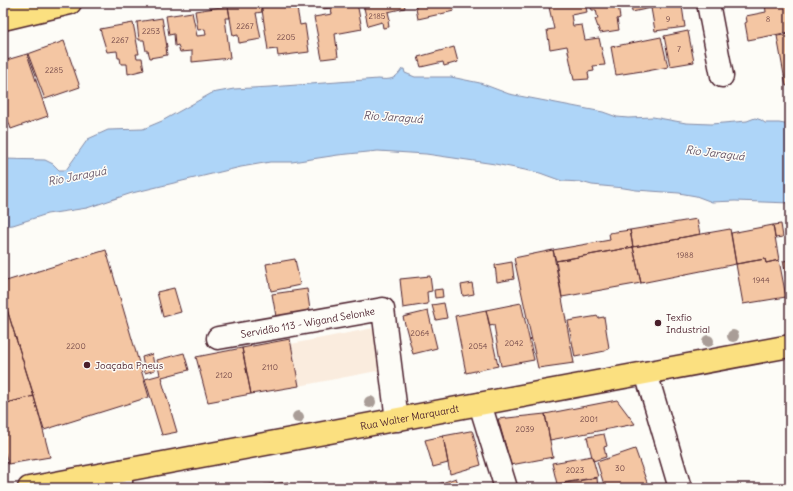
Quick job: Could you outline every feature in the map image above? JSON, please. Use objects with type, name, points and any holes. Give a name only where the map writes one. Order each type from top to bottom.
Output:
[{"type":"main road","points":[[3,19],[70,3]]},
{"type":"main road","name":"Rua Walter Marquardt","points":[[28,488],[121,479],[397,420],[790,346]]},
{"type":"street","points":[[708,3],[722,76]]},
{"type":"street","name":"Servidão 113 - Wigand Selonke","points":[[218,338],[383,309],[397,420]]},
{"type":"street","points":[[646,373],[680,488]]},
{"type":"street","points":[[480,404],[506,488]]},
{"type":"shaded area","points":[[374,328],[382,370],[299,386],[291,344]]},
{"type":"water","name":"Rio Jaraguá","points":[[402,69],[404,69],[405,73],[415,77],[451,77],[480,83],[509,94],[603,112],[617,117],[653,117],[686,123],[711,124],[747,121],[755,118],[765,123],[790,125],[790,203],[735,201],[712,202],[696,196],[679,193],[636,190],[592,185],[581,182],[562,181],[540,173],[495,164],[426,154],[378,151],[292,162],[270,162],[241,167],[132,193],[87,208],[47,214],[13,225],[3,226],[3,159],[45,160],[53,164],[59,170],[66,170],[88,139],[108,130],[143,129],[162,121],[212,93],[234,89],[389,79],[397,75]]},
{"type":"building","points":[[242,3],[261,3],[262,12],[256,13],[261,39],[239,43],[238,35],[233,36],[228,6]]},
{"type":"building","points":[[261,3],[296,3],[300,25],[305,24],[309,52],[278,56],[277,49],[268,50]]},
{"type":"building","points":[[321,3],[357,3],[362,29],[335,34],[338,57],[322,59],[314,17],[332,14],[331,8],[322,9]]},
{"type":"building","points":[[363,3],[404,3],[405,8],[388,12],[390,20],[388,21],[389,27],[383,28],[382,22],[368,26]]},
{"type":"building","points":[[415,3],[452,3],[454,11],[418,19]]},
{"type":"building","points":[[548,3],[585,3],[587,12],[571,15],[573,26],[582,25],[585,40],[599,38],[605,65],[593,66],[594,71],[588,72],[589,79],[574,80],[567,46],[550,49],[547,30],[554,29]]},
{"type":"building","points":[[589,3],[618,3],[620,18],[617,19],[619,30],[600,33],[595,19],[598,19],[596,10],[592,10]]},
{"type":"building","points":[[631,3],[683,3],[682,6],[685,27],[655,31],[651,8],[632,12]]},
{"type":"building","points":[[765,3],[790,3],[790,32],[748,40],[745,23],[747,22],[746,16],[766,12]]},
{"type":"building","points":[[228,6],[230,18],[225,18],[230,58],[192,62],[192,51],[180,52],[178,45],[175,46],[174,34],[169,35],[166,16],[192,12],[197,36],[206,35],[205,29],[198,30],[195,11]]},
{"type":"building","points":[[162,18],[167,55],[150,58],[148,51],[146,51],[144,40],[139,40],[137,22]]},
{"type":"building","points":[[133,23],[139,54],[136,54],[137,58],[142,58],[144,70],[128,74],[127,64],[121,64],[117,51],[107,52],[100,29]]},
{"type":"building","points":[[688,31],[694,62],[670,66],[664,36]]},
{"type":"building","points":[[790,34],[790,85],[786,86],[777,36]]},
{"type":"building","points":[[661,37],[668,67],[616,75],[611,47]]},
{"type":"building","points":[[64,41],[80,87],[45,99],[28,54]]},
{"type":"building","points":[[454,47],[458,62],[444,66],[443,62],[421,67],[418,57]]},
{"type":"building","points":[[27,54],[48,116],[11,129],[3,105],[3,61]]},
{"type":"building","points":[[3,106],[8,121],[3,122]]},
{"type":"building","points":[[697,219],[700,234],[633,247],[630,230]]},
{"type":"building","points":[[781,224],[783,237],[775,238],[773,225]]},
{"type":"building","points":[[773,225],[779,260],[766,263],[765,259],[736,264],[731,233]]},
{"type":"building","points":[[730,229],[736,264],[641,283],[633,247]]},
{"type":"building","points":[[630,230],[633,247],[556,261],[553,250],[610,240],[609,233]]},
{"type":"building","points":[[633,247],[641,283],[562,297],[556,261]]},
{"type":"building","points":[[106,250],[149,397],[44,430],[3,296],[3,282]]},
{"type":"building","points":[[553,250],[574,363],[538,368],[514,258]]},
{"type":"building","points":[[295,259],[300,285],[271,291],[266,264]]},
{"type":"building","points":[[765,259],[766,263],[779,260],[786,297],[743,304],[736,264]]},
{"type":"building","points":[[790,260],[790,295],[783,261]]},
{"type":"building","points":[[512,262],[514,279],[497,282],[495,265]]},
{"type":"building","points":[[430,276],[432,291],[427,292],[428,304],[403,308],[400,279]]},
{"type":"building","points":[[472,283],[474,294],[463,296],[461,285]]},
{"type":"building","points":[[174,288],[181,312],[163,317],[157,292]]},
{"type":"building","points":[[307,289],[311,317],[277,322],[272,294]]},
{"type":"building","points":[[442,289],[443,297],[435,298],[434,290]]},
{"type":"building","points":[[3,297],[34,396],[3,404]]},
{"type":"building","points":[[444,303],[447,318],[436,320],[432,305]]},
{"type":"building","points":[[521,303],[534,360],[501,366],[494,325],[490,326],[486,310]]},
{"type":"building","points":[[486,310],[498,366],[466,373],[455,316]]},
{"type":"building","points":[[428,311],[437,348],[413,354],[403,317]]},
{"type":"building","points":[[598,316],[598,318],[604,317],[609,348],[605,351],[575,357],[568,321]]},
{"type":"building","points":[[290,339],[299,386],[251,394],[242,348]]},
{"type":"building","points":[[242,348],[251,394],[208,402],[196,357]]},
{"type":"building","points":[[184,353],[189,370],[162,377],[177,432],[162,435],[145,379],[160,375],[157,360]]},
{"type":"building","points":[[152,354],[155,370],[145,373],[142,357]]},
{"type":"building","points":[[34,396],[50,457],[8,464],[3,446],[3,404]]},
{"type":"building","points":[[617,400],[635,424],[550,440],[545,414]]},
{"type":"building","points":[[545,414],[553,457],[511,465],[498,419]]},
{"type":"building","points":[[470,431],[473,433],[481,465],[450,474],[443,436]]},
{"type":"building","points":[[604,434],[607,446],[604,447],[606,457],[593,461],[587,437]]},
{"type":"building","points":[[443,436],[448,463],[433,467],[425,440]]},
{"type":"building","points":[[635,449],[649,488],[605,488],[597,462]]},
{"type":"building","points":[[592,456],[598,477],[557,484],[552,463]]},
{"type":"building","points":[[456,478],[460,488],[437,488],[436,485]]},
{"type":"building","points":[[597,478],[598,488],[565,488],[564,483]]},
{"type":"building","points":[[288,482],[289,488],[264,488],[264,485]]},
{"type":"building","points":[[316,484],[316,488],[294,488],[294,486]]},
{"type":"place","name":"Texfio Industrial","points":[[658,323]]},
{"type":"place","name":"Joaçaba Pneus","points":[[87,365]]}]
